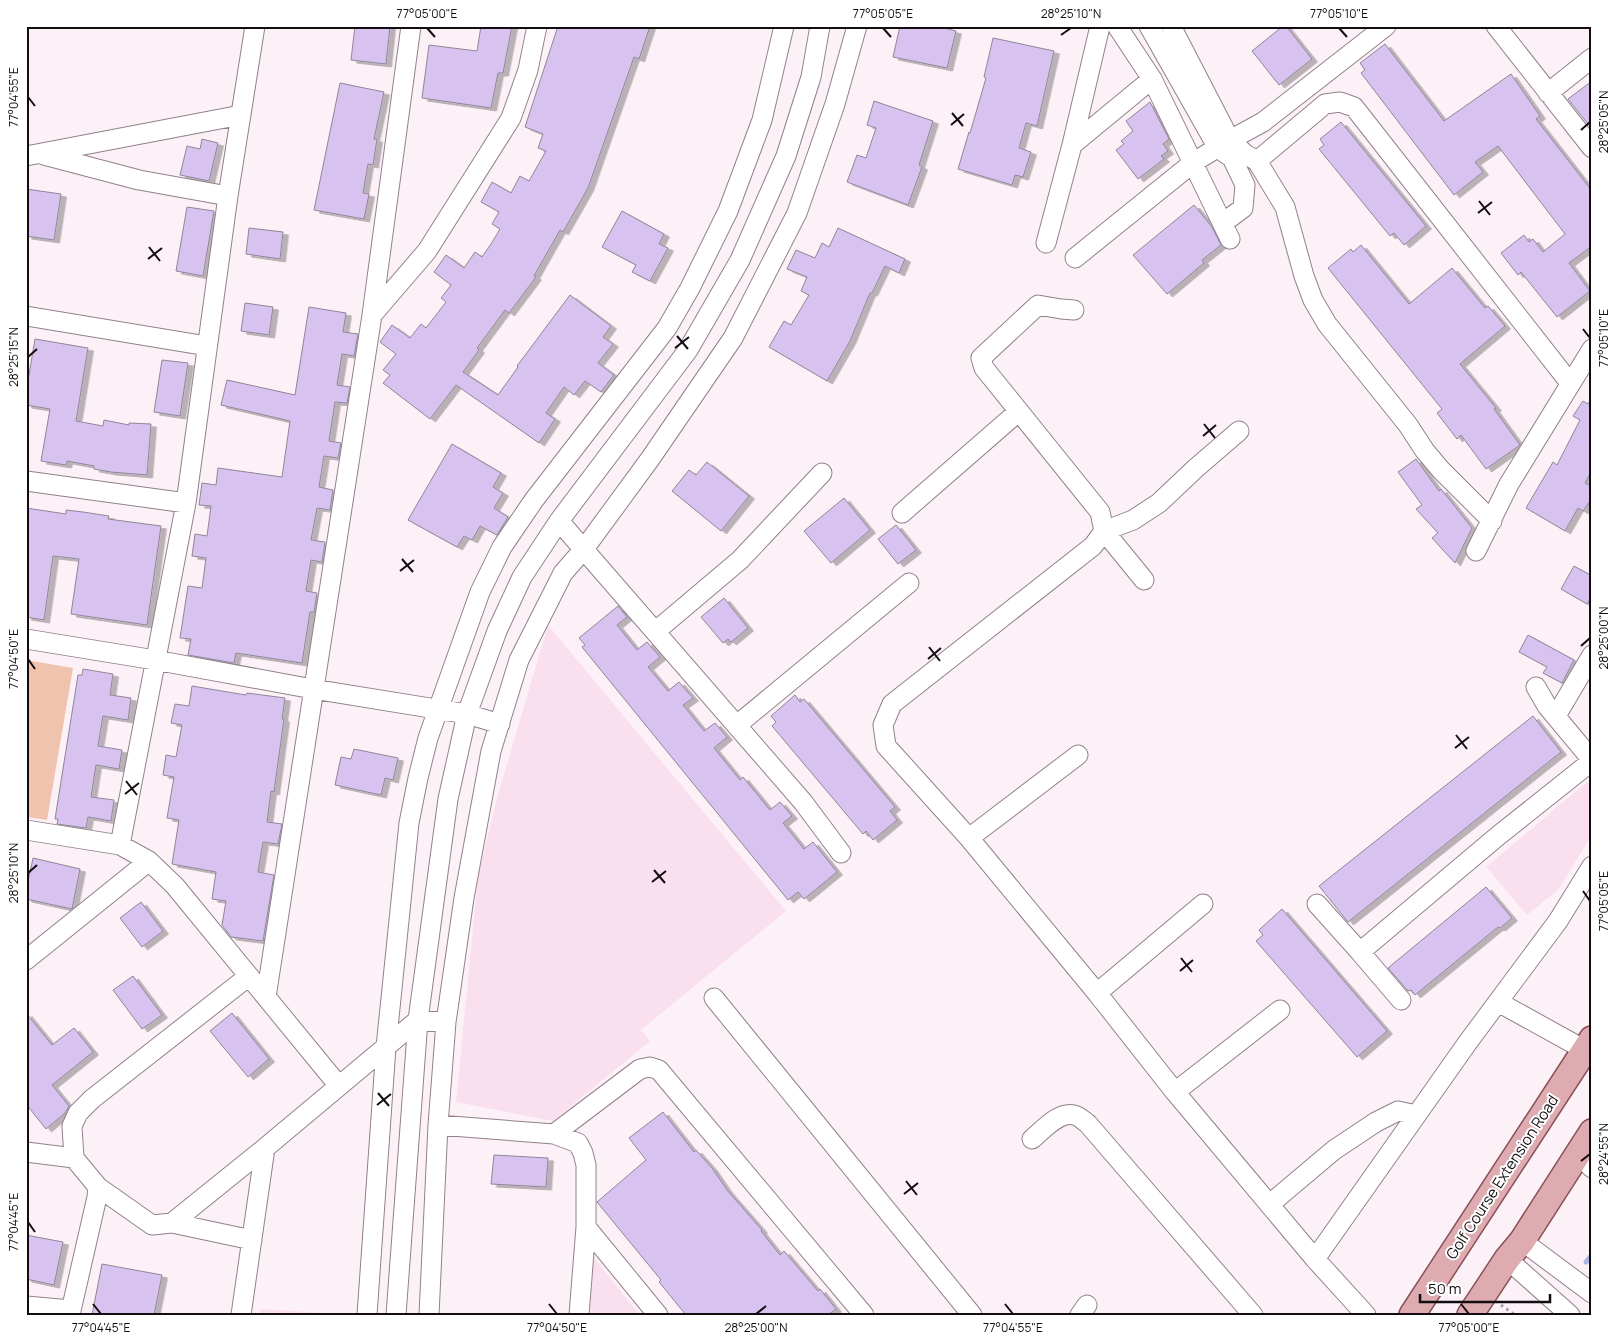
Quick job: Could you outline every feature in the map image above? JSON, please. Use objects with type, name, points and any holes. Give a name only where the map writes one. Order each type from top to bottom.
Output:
[{"type":"main road","name":"Golf Course Extension Road","points":[[1412,1315],[1588,1044]]},
{"type":"main road","points":[[1470,1315],[1514,1250],[1585,1161],[1592,1132]]},
{"type":"street","points":[[120,844],[186,503],[228,196],[255,26]]},
{"type":"street","points":[[266,997],[372,315],[411,26]]},
{"type":"street","points":[[372,315],[427,251],[510,118],[528,70],[537,26]]},
{"type":"street","points":[[367,1315],[386,1047],[409,823],[418,778],[438,710],[480,592],[502,547],[534,500],[667,328],[690,288],[728,211],[758,129],[784,26]]},
{"type":"street","points":[[396,1315],[418,1020],[448,799],[468,714],[496,631],[517,586],[559,521],[688,350],[740,260],[786,156],[811,77],[820,26]]},
{"type":"street","points":[[429,1315],[438,1125],[446,1022],[464,898],[491,751],[519,660],[563,573],[584,549],[650,459],[733,338],[797,213],[836,104],[857,26]]},
{"type":"street","points":[[1046,243],[1072,145],[1100,26]]},
{"type":"street","points":[[1117,26],[1152,79],[1227,231],[1243,208],[1245,185],[1224,144],[1149,26]]},
{"type":"street","points":[[1171,26],[1224,144],[1257,161],[1285,207],[1304,276],[1313,300],[1327,324],[1408,425],[1425,451],[1441,470],[1492,521]]},
{"type":"street","points":[[1075,258],[1194,162],[1264,122],[1386,26]]},
{"type":"street","points":[[1496,26],[1592,148]]},
{"type":"street","points":[[1548,92],[1592,58]]},
{"type":"street","points":[[1072,145],[1152,79]]},
{"type":"street","points":[[1257,161],[1325,104],[1340,102],[1354,107],[1570,383]]},
{"type":"street","points":[[32,155],[241,115]]},
{"type":"street","points":[[32,155],[139,180],[228,196]]},
{"type":"street","points":[[1074,310],[1038,305],[980,358],[984,368],[1018,412],[1100,512],[1104,531],[1144,580]]},
{"type":"street","points":[[26,316],[207,346]]},
{"type":"street","points":[[1476,551],[1509,484],[1592,349]]},
{"type":"street","points":[[902,512],[1018,412]]},
{"type":"street","points":[[1239,431],[1159,503],[1133,520],[1104,531],[1093,546],[892,704],[883,725],[886,746],[969,838],[1097,993],[1175,1092],[1315,1259],[1366,1315]]},
{"type":"street","points":[[656,631],[740,560],[822,473]]},
{"type":"street","points":[[26,481],[186,503]]},
{"type":"street","points":[[559,521],[803,802],[841,853]]},
{"type":"street","points":[[737,725],[909,583]]},
{"type":"street","points":[[26,639],[468,714],[500,724]]},
{"type":"street","points":[[1556,716],[1592,654]]},
{"type":"street","points":[[1360,952],[1499,835],[1592,760],[1547,706],[1536,687]]},
{"type":"street","points":[[969,838],[1078,755]]},
{"type":"street","points":[[26,830],[120,844],[149,861],[174,886],[339,1086]]},
{"type":"street","points":[[26,960],[149,861]]},
{"type":"street","points":[[1315,1259],[1416,1115],[1558,921],[1592,866]]},
{"type":"street","points":[[1097,993],[1203,904]]},
{"type":"street","points":[[1317,904],[1401,1000]]},
{"type":"street","points":[[249,976],[92,1099],[78,1113],[72,1126],[74,1158],[98,1187],[152,1225],[172,1223],[252,1240]]},
{"type":"street","points":[[714,998],[972,1315]]},
{"type":"street","points":[[1498,1002],[1588,1044]]},
{"type":"street","points":[[1175,1092],[1280,1010]]},
{"type":"street","points":[[172,1223],[418,1020],[446,1022]]},
{"type":"street","points":[[554,1134],[640,1069],[650,1067],[659,1070],[864,1315]]},
{"type":"street","points":[[1270,1204],[1334,1150],[1376,1122],[1398,1111],[1416,1115]]},
{"type":"street","points":[[1032,1139],[1054,1121],[1071,1114],[1088,1124],[1253,1315]]},
{"type":"street","points":[[438,1125],[554,1134],[578,1143],[584,1153],[586,1165],[586,1227],[579,1315]]},
{"type":"street","points":[[241,1315],[265,1148]]},
{"type":"street","points":[[26,1152],[74,1158]]},
{"type":"street","points":[[26,1306],[70,1312],[98,1187]]},
{"type":"street","points":[[586,1227],[658,1315]]},
{"type":"street","points":[[1514,1250],[1592,1293]]},
{"type":"street","points":[[1514,1250],[1570,1315]]},
{"type":"shaded area","points":[[548,625],[786,911],[641,1030],[650,1041],[553,1121],[456,1102],[478,877],[497,798]]},
{"type":"shaded area","points":[[26,660],[73,668],[47,820],[26,817]]},
{"type":"shaded area","points":[[1588,781],[1592,785],[1592,835],[1558,890],[1527,915],[1486,867]]},
{"type":"shaded area","points":[[593,1257],[640,1315],[590,1315]]},
{"type":"shaded area","points":[[261,1309],[354,1315],[260,1315]]},
{"type":"building","points":[[355,26],[390,26],[386,64],[351,60]]},
{"type":"building","points":[[481,26],[512,26],[503,73],[498,73],[491,108],[422,98],[429,45],[477,51]]},
{"type":"building","points":[[558,26],[650,26],[639,59],[634,57],[588,188],[563,232],[560,230],[534,276],[536,277],[509,313],[505,310],[477,348],[479,350],[463,372],[498,395],[517,366],[570,295],[611,326],[603,337],[613,344],[598,363],[614,375],[601,392],[585,381],[574,395],[564,387],[546,413],[555,419],[539,443],[456,385],[430,419],[383,383],[390,375],[383,370],[396,354],[380,342],[392,325],[410,338],[421,324],[426,328],[446,302],[441,298],[451,285],[434,272],[446,255],[464,268],[475,252],[482,257],[500,229],[492,224],[499,212],[481,202],[492,182],[511,193],[520,176],[529,181],[546,151],[538,148],[543,134],[525,127]]},
{"type":"building","points":[[900,26],[936,26],[956,31],[947,68],[893,57]]},
{"type":"building","points":[[1283,26],[1286,26],[1312,59],[1279,85],[1252,51]]},
{"type":"building","points":[[993,38],[1054,51],[1037,126],[1026,123],[1019,148],[1031,152],[1023,177],[1015,175],[1012,185],[958,169],[986,78],[984,77]]},
{"type":"building","points":[[1385,44],[1444,121],[1511,74],[1540,116],[1536,119],[1592,191],[1592,246],[1569,263],[1590,291],[1557,317],[1521,272],[1518,275],[1501,253],[1524,235],[1529,242],[1533,239],[1543,252],[1565,234],[1498,146],[1475,162],[1483,172],[1454,195],[1361,73],[1365,70],[1360,63]]},
{"type":"building","points":[[1592,81],[1592,129],[1568,99]]},
{"type":"building","points":[[340,83],[384,92],[374,139],[377,139],[373,165],[368,164],[363,193],[369,194],[364,219],[314,210]]},
{"type":"building","points":[[874,101],[933,121],[919,165],[922,167],[908,205],[847,182],[857,155],[866,158],[876,128],[867,125]]},
{"type":"building","points":[[1150,102],[1169,139],[1163,144],[1168,151],[1161,156],[1164,159],[1138,179],[1116,150],[1124,144],[1121,141],[1133,131],[1126,121]]},
{"type":"building","points":[[1341,122],[1426,226],[1404,245],[1394,233],[1390,236],[1319,149],[1324,145],[1320,139]]},
{"type":"building","points":[[202,139],[218,143],[209,181],[180,175],[187,146],[200,149]]},
{"type":"building","points":[[26,189],[61,194],[54,240],[26,236]]},
{"type":"building","points":[[1194,205],[1212,227],[1221,245],[1202,260],[1204,263],[1167,294],[1133,255]]},
{"type":"building","points":[[187,207],[214,211],[203,276],[176,271]]},
{"type":"building","points":[[622,211],[664,234],[659,244],[668,248],[650,281],[632,272],[636,265],[602,247]]},
{"type":"building","points":[[249,228],[283,232],[280,259],[246,254]]},
{"type":"building","points":[[838,228],[905,259],[899,273],[885,266],[872,293],[870,293],[850,341],[827,381],[769,347],[784,321],[791,325],[809,295],[801,291],[807,277],[787,269],[796,250],[815,258],[822,243],[829,247]]},
{"type":"building","points":[[1361,245],[1409,304],[1452,268],[1485,308],[1488,306],[1505,326],[1460,364],[1496,408],[1494,409],[1520,445],[1486,469],[1461,435],[1457,439],[1437,413],[1442,409],[1328,268],[1351,249],[1353,252]]},
{"type":"building","points":[[245,303],[273,307],[269,335],[241,331]]},
{"type":"building","points":[[309,307],[346,313],[343,332],[358,334],[354,356],[342,354],[337,385],[350,387],[347,403],[335,402],[329,441],[341,443],[338,458],[324,456],[319,487],[333,490],[330,510],[317,508],[311,540],[325,542],[322,562],[311,560],[306,591],[317,593],[314,612],[310,612],[302,663],[236,653],[234,663],[188,655],[191,639],[180,638],[188,586],[202,588],[206,558],[192,556],[195,534],[207,536],[211,506],[199,505],[202,483],[216,485],[218,468],[282,477],[290,421],[221,405],[227,380],[295,395]]},
{"type":"building","points":[[35,339],[88,348],[76,421],[103,426],[104,420],[129,425],[129,423],[151,424],[147,475],[111,472],[94,469],[94,466],[67,461],[66,465],[41,461],[50,409],[26,405],[26,393]]},
{"type":"building","points":[[162,360],[188,363],[180,416],[154,412]]},
{"type":"building","points":[[1592,397],[1592,470],[1585,483],[1592,487],[1592,498],[1583,511],[1578,508],[1565,531],[1526,508],[1553,462],[1557,465],[1580,420],[1573,416],[1583,401],[1588,404]]},
{"type":"building","points":[[452,444],[501,473],[493,487],[503,493],[494,508],[508,517],[497,535],[480,526],[472,540],[464,536],[457,547],[408,520]]},
{"type":"building","points":[[1416,459],[1439,491],[1441,489],[1472,528],[1455,563],[1432,538],[1438,533],[1416,509],[1422,505],[1398,472]]},
{"type":"building","points":[[707,462],[749,496],[721,531],[672,491],[689,470],[696,475]]},
{"type":"building","points":[[844,498],[870,530],[831,563],[804,531]]},
{"type":"building","points":[[26,508],[66,514],[66,510],[83,512],[109,516],[108,519],[161,526],[147,625],[71,614],[79,559],[53,556],[44,620],[26,617]]},
{"type":"building","points":[[896,525],[916,550],[898,564],[878,539]]},
{"type":"building","points":[[1574,566],[1592,576],[1592,596],[1587,604],[1561,589]]},
{"type":"building","points":[[724,598],[748,628],[731,642],[728,639],[723,643],[701,617]]},
{"type":"building","points":[[618,606],[627,617],[617,625],[637,650],[647,642],[660,657],[648,667],[668,691],[679,682],[693,698],[683,705],[704,731],[715,723],[727,737],[714,748],[740,780],[743,777],[770,810],[780,802],[792,816],[783,823],[804,849],[813,842],[837,872],[804,899],[798,892],[788,900],[582,647],[585,645],[579,638]]},
{"type":"building","points":[[1528,635],[1574,660],[1562,683],[1543,673],[1547,667],[1519,652]]},
{"type":"building","points":[[83,669],[113,674],[110,695],[131,698],[128,720],[103,716],[98,746],[122,750],[119,769],[96,765],[91,797],[114,800],[111,821],[88,817],[86,828],[57,824],[58,819],[55,819],[78,675],[82,675]]},
{"type":"building","points":[[192,686],[246,695],[247,693],[285,698],[274,792],[271,791],[267,822],[282,824],[278,844],[263,842],[258,872],[274,875],[263,941],[231,937],[222,925],[226,901],[212,899],[216,872],[172,864],[179,820],[167,818],[174,777],[163,775],[166,755],[176,757],[182,725],[171,723],[175,704],[189,706]]},
{"type":"building","points":[[795,695],[800,702],[804,699],[895,807],[890,811],[897,820],[873,840],[866,831],[863,834],[772,726],[776,722],[771,716]]},
{"type":"building","points":[[1533,716],[1561,752],[1348,922],[1319,886]]},
{"type":"building","points":[[354,749],[398,758],[393,780],[385,778],[381,795],[335,785],[341,757],[351,759]]},
{"type":"building","points":[[33,858],[80,869],[72,909],[26,899]]},
{"type":"building","points":[[1486,887],[1512,918],[1500,928],[1498,927],[1415,995],[1411,990],[1408,991],[1388,968]]},
{"type":"building","points":[[141,902],[163,931],[142,947],[120,918]]},
{"type":"building","points":[[1282,909],[1387,1031],[1357,1057],[1256,941],[1263,935],[1259,930]]},
{"type":"building","points":[[133,976],[162,1015],[142,1029],[113,990]]},
{"type":"building","points":[[26,1013],[52,1045],[74,1028],[93,1052],[52,1085],[69,1106],[65,1113],[46,1129],[26,1104]]},
{"type":"building","points":[[232,1013],[269,1059],[248,1077],[210,1031]]},
{"type":"building","points":[[663,1112],[694,1152],[696,1150],[712,1168],[727,1190],[762,1230],[780,1255],[784,1251],[836,1309],[828,1315],[686,1315],[659,1282],[661,1280],[597,1202],[646,1160],[629,1138]]},
{"type":"building","points":[[494,1155],[548,1158],[546,1187],[491,1184]]},
{"type":"building","points":[[26,1235],[63,1242],[54,1285],[26,1279]]},
{"type":"building","points":[[102,1264],[162,1275],[154,1315],[92,1315]]},
{"type":"waterway","points":[[1586,1262],[1592,1255]]}]
